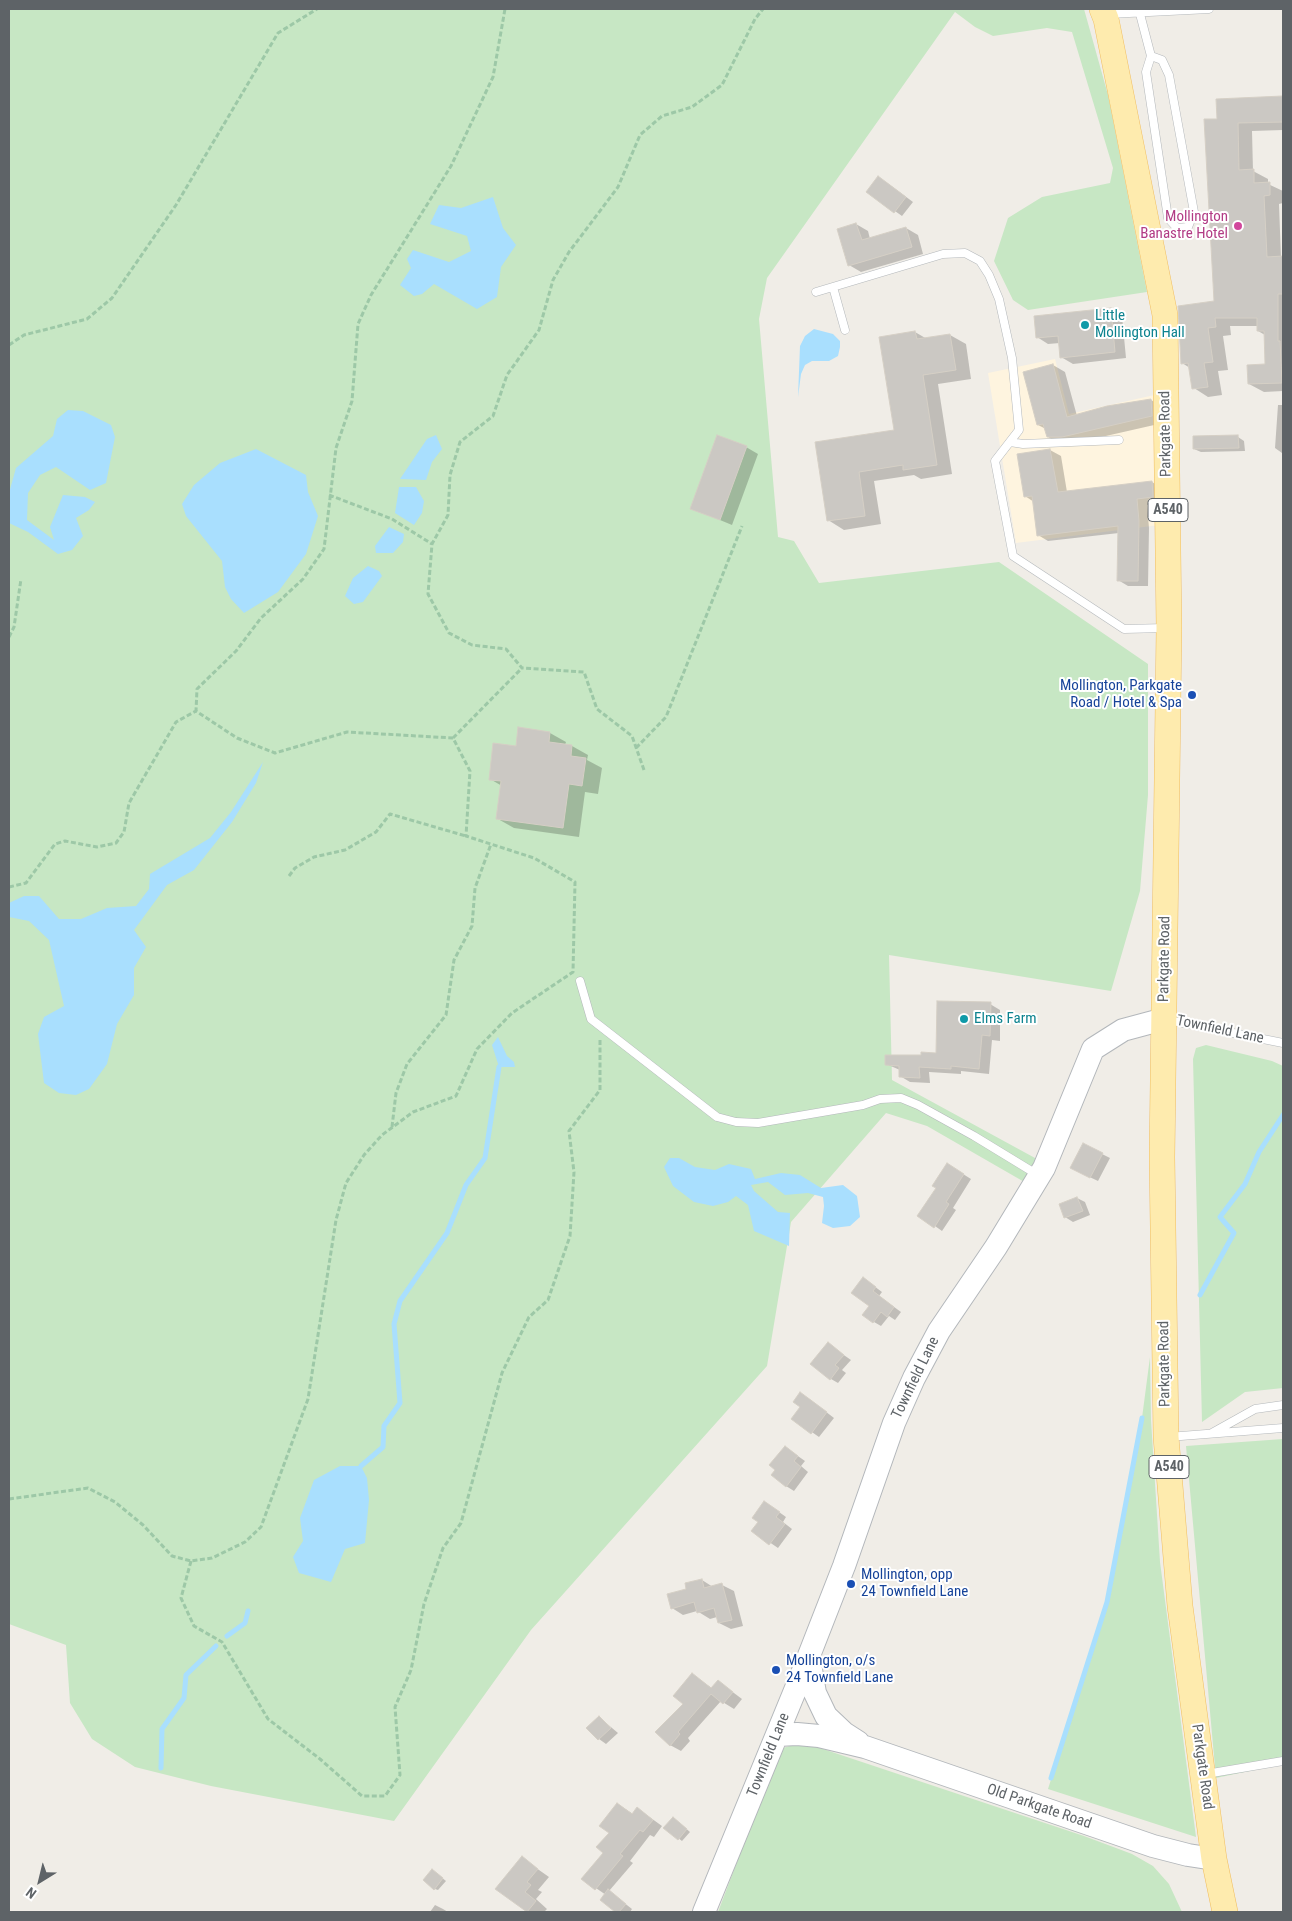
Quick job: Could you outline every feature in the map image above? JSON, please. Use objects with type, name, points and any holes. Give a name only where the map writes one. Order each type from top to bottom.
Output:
[{"type":"main road","name":"Parkgate Road","points":[[1103,11],[1165,315],[1169,628],[1162,1157],[1166,1437],[1180,1606],[1214,1859],[1226,1912]]},
{"type":"street","name":"Townfield Lane","points":[[704,1912],[844,1566],[894,1423],[914,1378],[939,1331],[996,1247],[1039,1176],[1093,1049],[1123,1030],[1164,1019]]},
{"type":"street","name":"Old Parkgate Road","points":[[808,1657],[815,1693],[826,1716],[844,1733],[865,1746]]},
{"type":"street","name":"Old Parkgate Road","points":[[777,1735],[819,1736],[865,1746],[1153,1846],[1188,1855],[1214,1859]]},
{"type":"lane","points":[[1103,11],[1140,14],[1209,9]]},
{"type":"lane","points":[[1140,14],[1151,56],[1146,72],[1168,218],[1177,228],[1188,227],[1194,212],[1169,75],[1162,60],[1151,56]]},
{"type":"lane","points":[[816,292],[943,254],[965,252],[980,260],[989,275],[999,299],[1012,358],[1019,430],[995,461],[1013,556],[1124,629],[1169,628]]},
{"type":"lane","points":[[833,287],[845,330]]},
{"type":"lane","points":[[1010,442],[1023,444],[1119,440]]},
{"type":"lane","points":[[580,981],[591,1019],[717,1117],[736,1122],[758,1123],[863,1105],[880,1099],[901,1098],[918,1105],[974,1136],[1039,1176]]},
{"type":"lane","name":"Townfield Lane","points":[[1164,1019],[1283,1043]]},
{"type":"lane","points":[[1210,1434],[1255,1409],[1283,1406]]},
{"type":"lane","points":[[1166,1437],[1283,1428]]},
{"type":"lane","points":[[1203,1775],[1283,1761]]},
{"type":"path","points":[[9,345],[24,335],[87,319],[112,298],[176,204],[278,33],[316,9]]},
{"type":"path","points":[[196,711],[197,689],[236,651],[261,618],[303,579],[324,549],[336,448],[352,401],[358,324],[371,295],[451,166],[493,77],[505,9]]},
{"type":"path","points":[[644,770],[632,736],[597,709],[584,672],[522,668],[506,649],[472,645],[448,633],[428,594],[432,544],[448,515],[450,475],[460,442],[493,416],[507,375],[540,330],[553,280],[569,252],[618,187],[640,135],[662,116],[692,107],[722,85],[755,18],[763,9]]},
{"type":"path","points":[[329,496],[392,519],[432,544]]},
{"type":"path","points":[[636,748],[666,717],[742,526]]},
{"type":"path","points":[[9,637],[14,627],[21,579]]},
{"type":"path","points":[[196,711],[237,738],[275,753],[347,732],[453,738],[522,668]]},
{"type":"path","points":[[9,887],[26,883],[54,844],[65,841],[97,847],[116,843],[124,832],[129,803],[176,722],[196,711]]},
{"type":"path","points":[[453,738],[470,771],[466,836]]},
{"type":"path","points":[[9,1499],[88,1488],[115,1502],[142,1525],[172,1556],[192,1561],[212,1558],[245,1542],[261,1527],[308,1400],[334,1230],[346,1183],[364,1155],[392,1127],[413,1112],[456,1096],[477,1049],[512,1013],[574,972],[575,882],[534,858],[390,814],[376,832],[345,850],[314,857],[295,868],[288,876]]},
{"type":"path","points":[[392,1127],[396,1093],[407,1064],[446,1015],[454,960],[472,926],[475,888],[491,844]]},
{"type":"path","points":[[192,1561],[181,1598],[194,1626],[222,1642],[268,1719],[320,1759],[362,1796],[385,1796],[400,1775],[394,1707],[411,1670],[424,1604],[444,1548],[461,1523],[502,1373],[529,1317],[548,1300],[570,1236],[574,1172],[569,1131],[600,1090],[600,1040],[606,1030]]},
{"type":"shaded area","points":[[1055,359],[1069,414],[1159,394],[1159,525],[1016,543],[988,373]]},
{"type":"green space","points":[[9,9],[1084,9],[1108,95],[1147,292],[1028,310],[1013,300],[994,261],[1008,218],[1042,197],[1110,183],[1113,168],[1072,32],[1047,28],[993,36],[975,27],[955,12],[767,278],[759,319],[778,537],[794,541],[819,583],[999,562],[1148,664],[1148,795],[1140,891],[1111,991],[889,955],[892,1080],[1046,1164],[1033,1187],[927,1126],[886,1113],[791,1222],[767,1366],[531,1630],[394,1821],[211,1786],[135,1767],[92,1739],[70,1703],[66,1645],[9,1624]]},
{"type":"green space","points":[[1206,1045],[1272,1061],[1283,1066],[1283,1388],[1245,1392],[1202,1422],[1193,1059],[1196,1048]]},
{"type":"green space","points":[[1150,1357],[1151,1420],[1160,1562],[1196,1837],[1048,1789],[1107,1602],[1142,1418]]},
{"type":"green space","points":[[1283,1439],[1283,1764],[1216,1778],[1186,1446]]},
{"type":"green space","points":[[796,1744],[811,1745],[1084,1836],[1132,1854],[1153,1866],[1169,1884],[1182,1912],[718,1912],[775,1762],[783,1748]]},
{"type":"water","points":[[493,197],[503,228],[516,245],[501,267],[497,297],[477,309],[434,284],[422,294],[414,296],[400,285],[411,268],[407,259],[413,250],[449,262],[471,251],[467,236],[430,224],[439,205],[461,208]]},
{"type":"water","points":[[814,329],[833,334],[840,341],[838,356],[829,361],[812,361],[805,365],[801,374],[798,397],[800,346],[805,336]]},
{"type":"water","points":[[68,410],[83,411],[111,425],[115,437],[106,483],[90,490],[56,467],[40,475],[28,493],[27,520],[54,540],[50,527],[63,495],[85,497],[95,502],[89,510],[76,518],[83,536],[72,550],[58,554],[28,532],[9,523],[9,493],[16,468],[53,436],[57,419]]},
{"type":"water","points":[[436,435],[442,449],[432,462],[426,480],[400,479],[427,439]]},
{"type":"water","points":[[256,449],[306,475],[308,492],[318,516],[306,554],[278,592],[244,613],[231,599],[225,587],[222,561],[186,516],[182,504],[194,485],[220,463]]},
{"type":"water","points":[[399,487],[416,487],[424,501],[422,513],[414,525],[395,513]]},
{"type":"water","points":[[389,527],[404,534],[403,542],[393,553],[376,553],[375,546]]},
{"type":"water","points":[[368,566],[379,571],[382,576],[363,602],[354,604],[345,596],[353,578]]},
{"type":"water","points":[[263,762],[256,783],[232,822],[194,870],[167,885],[134,930],[146,947],[134,968],[134,995],[117,1024],[107,1064],[89,1089],[76,1095],[59,1093],[44,1083],[38,1034],[44,1017],[64,1006],[49,940],[29,921],[9,917],[9,903],[24,896],[39,896],[59,919],[81,919],[107,908],[136,906],[149,889],[150,874],[210,838],[231,812]]},
{"type":"water","points":[[498,1037],[507,1056],[514,1062],[515,1067],[499,1067],[492,1045]]},
{"type":"water","points":[[670,1158],[679,1158],[695,1167],[715,1170],[729,1164],[751,1169],[755,1179],[781,1173],[800,1175],[821,1188],[843,1185],[857,1196],[860,1217],[850,1226],[833,1228],[822,1223],[823,1197],[808,1193],[785,1195],[768,1182],[751,1185],[754,1191],[778,1212],[790,1213],[789,1246],[754,1231],[748,1205],[736,1196],[728,1202],[713,1206],[694,1202],[673,1186],[664,1167]]},
{"type":"water","points":[[340,1466],[361,1466],[367,1478],[369,1500],[365,1543],[345,1549],[331,1582],[299,1573],[293,1557],[303,1541],[300,1518],[314,1480]]},
{"type":"building","name":"Mollington Banastre Hotel","points":[[1283,96],[1283,122],[1238,123],[1239,170],[1254,169],[1254,183],[1270,182],[1270,195],[1264,196],[1267,257],[1283,256],[1283,294],[1278,294],[1278,341],[1280,341],[1282,383],[1248,384],[1247,365],[1265,364],[1264,331],[1257,331],[1257,318],[1215,318],[1216,327],[1208,328],[1213,362],[1204,363],[1208,387],[1192,389],[1188,363],[1181,364],[1178,306],[1214,301],[1204,119],[1217,119],[1216,99]]},
{"type":"building","points":[[878,176],[906,197],[894,213],[866,192]]},
{"type":"building","points":[[856,223],[862,240],[906,227],[912,247],[848,266],[837,229]]},
{"type":"building","name":"Little Mollington Hall","points":[[1111,308],[1115,352],[1060,358],[1058,336],[1036,338],[1034,316]]},
{"type":"building","points":[[915,331],[917,339],[950,334],[956,370],[923,375],[937,465],[903,470],[903,465],[859,472],[865,516],[827,521],[815,442],[894,430],[879,337]]},
{"type":"building","points":[[1053,364],[1067,417],[1107,406],[1151,399],[1152,416],[1062,437],[1047,437],[1043,424],[1037,425],[1023,372]]},
{"type":"building","points":[[717,435],[747,446],[720,520],[690,509]]},
{"type":"building","points":[[1238,435],[1239,448],[1193,449],[1193,436]]},
{"type":"building","points":[[1050,449],[1058,492],[1152,481],[1153,497],[1137,499],[1139,521],[1138,581],[1117,581],[1118,526],[1037,536],[1032,496],[1024,497],[1017,454]]},
{"type":"building","points":[[518,727],[550,732],[549,742],[572,745],[571,756],[586,758],[582,786],[569,784],[563,828],[496,819],[501,781],[489,780],[493,743],[516,746]]},
{"type":"building","points":[[937,1001],[991,1002],[990,1036],[982,1035],[979,1069],[951,1066],[951,1069],[919,1067],[920,1078],[899,1077],[899,1066],[885,1065],[885,1055],[921,1055],[921,1052],[936,1053]]},
{"type":"building","points":[[1083,1143],[1103,1153],[1090,1178],[1070,1168]]},
{"type":"building","points":[[947,1163],[964,1174],[946,1202],[949,1204],[934,1228],[917,1216],[936,1188],[932,1186]]},
{"type":"building","points":[[1077,1197],[1083,1211],[1064,1218],[1059,1204]]},
{"type":"building","points":[[863,1277],[876,1287],[873,1291],[894,1307],[887,1317],[881,1312],[873,1323],[862,1315],[869,1306],[851,1293]]},
{"type":"building","points":[[828,1342],[844,1355],[835,1365],[839,1368],[830,1380],[810,1364]]},
{"type":"building","points":[[800,1392],[827,1412],[811,1434],[791,1419],[800,1407],[793,1402]]},
{"type":"building","points":[[785,1446],[798,1456],[794,1461],[801,1467],[786,1487],[771,1475],[775,1470],[769,1465]]},
{"type":"building","points":[[764,1501],[780,1512],[776,1517],[785,1524],[769,1545],[751,1531],[758,1522],[752,1518]]},
{"type":"building","points":[[702,1579],[704,1588],[722,1583],[732,1620],[718,1623],[714,1608],[697,1613],[694,1602],[671,1609],[667,1594],[686,1589],[685,1583]]},
{"type":"building","points":[[692,1673],[711,1688],[718,1680],[733,1692],[723,1704],[711,1694],[678,1732],[680,1734],[670,1746],[655,1732],[683,1704],[673,1696]]},
{"type":"building","points":[[599,1716],[611,1728],[598,1740],[586,1728]]},
{"type":"building","points":[[617,1803],[632,1814],[637,1807],[653,1820],[643,1832],[640,1830],[620,1854],[623,1856],[595,1890],[581,1879],[603,1853],[596,1847],[609,1833],[599,1826]]},
{"type":"building","points":[[673,1817],[687,1829],[678,1840],[663,1828]]},
{"type":"building","points":[[522,1856],[538,1869],[527,1882],[531,1885],[525,1892],[536,1901],[527,1912],[495,1889]]},
{"type":"building","points":[[432,1869],[443,1878],[434,1890],[423,1880]]},
{"type":"building","points":[[608,1889],[626,1904],[619,1912],[615,1912],[600,1900]]},
{"type":"waterway","points":[[361,1466],[383,1447],[384,1426],[400,1403],[394,1324],[400,1301],[447,1233],[466,1185],[485,1158],[499,1067]]},
{"type":"waterway","points":[[1200,1295],[1234,1233],[1220,1217],[1245,1184],[1259,1152],[1283,1115]]},
{"type":"waterway","points":[[1051,1778],[1107,1602],[1142,1418]]},
{"type":"waterway","points":[[227,1636],[245,1623],[248,1611]]},
{"type":"waterway","points":[[161,1768],[162,1729],[184,1698],[186,1675],[216,1646]]},
{"type":"place","name":"Mollington Banastre Hotel","points":[[1238,226]]},
{"type":"place","name":"Little Mollington Hall","points":[[1085,325]]},
{"type":"place","name":"Mollington, Parkgate Road / Hotel & Spa","points":[[1192,695]]},
{"type":"place","name":"Elms Farm","points":[[964,1019]]},
{"type":"place","name":"Mollington, opp 24 Townfield Lane","points":[[851,1584]]},
{"type":"place","name":"Mollington, o/s 24 Townfield Lane","points":[[776,1670]]}]
